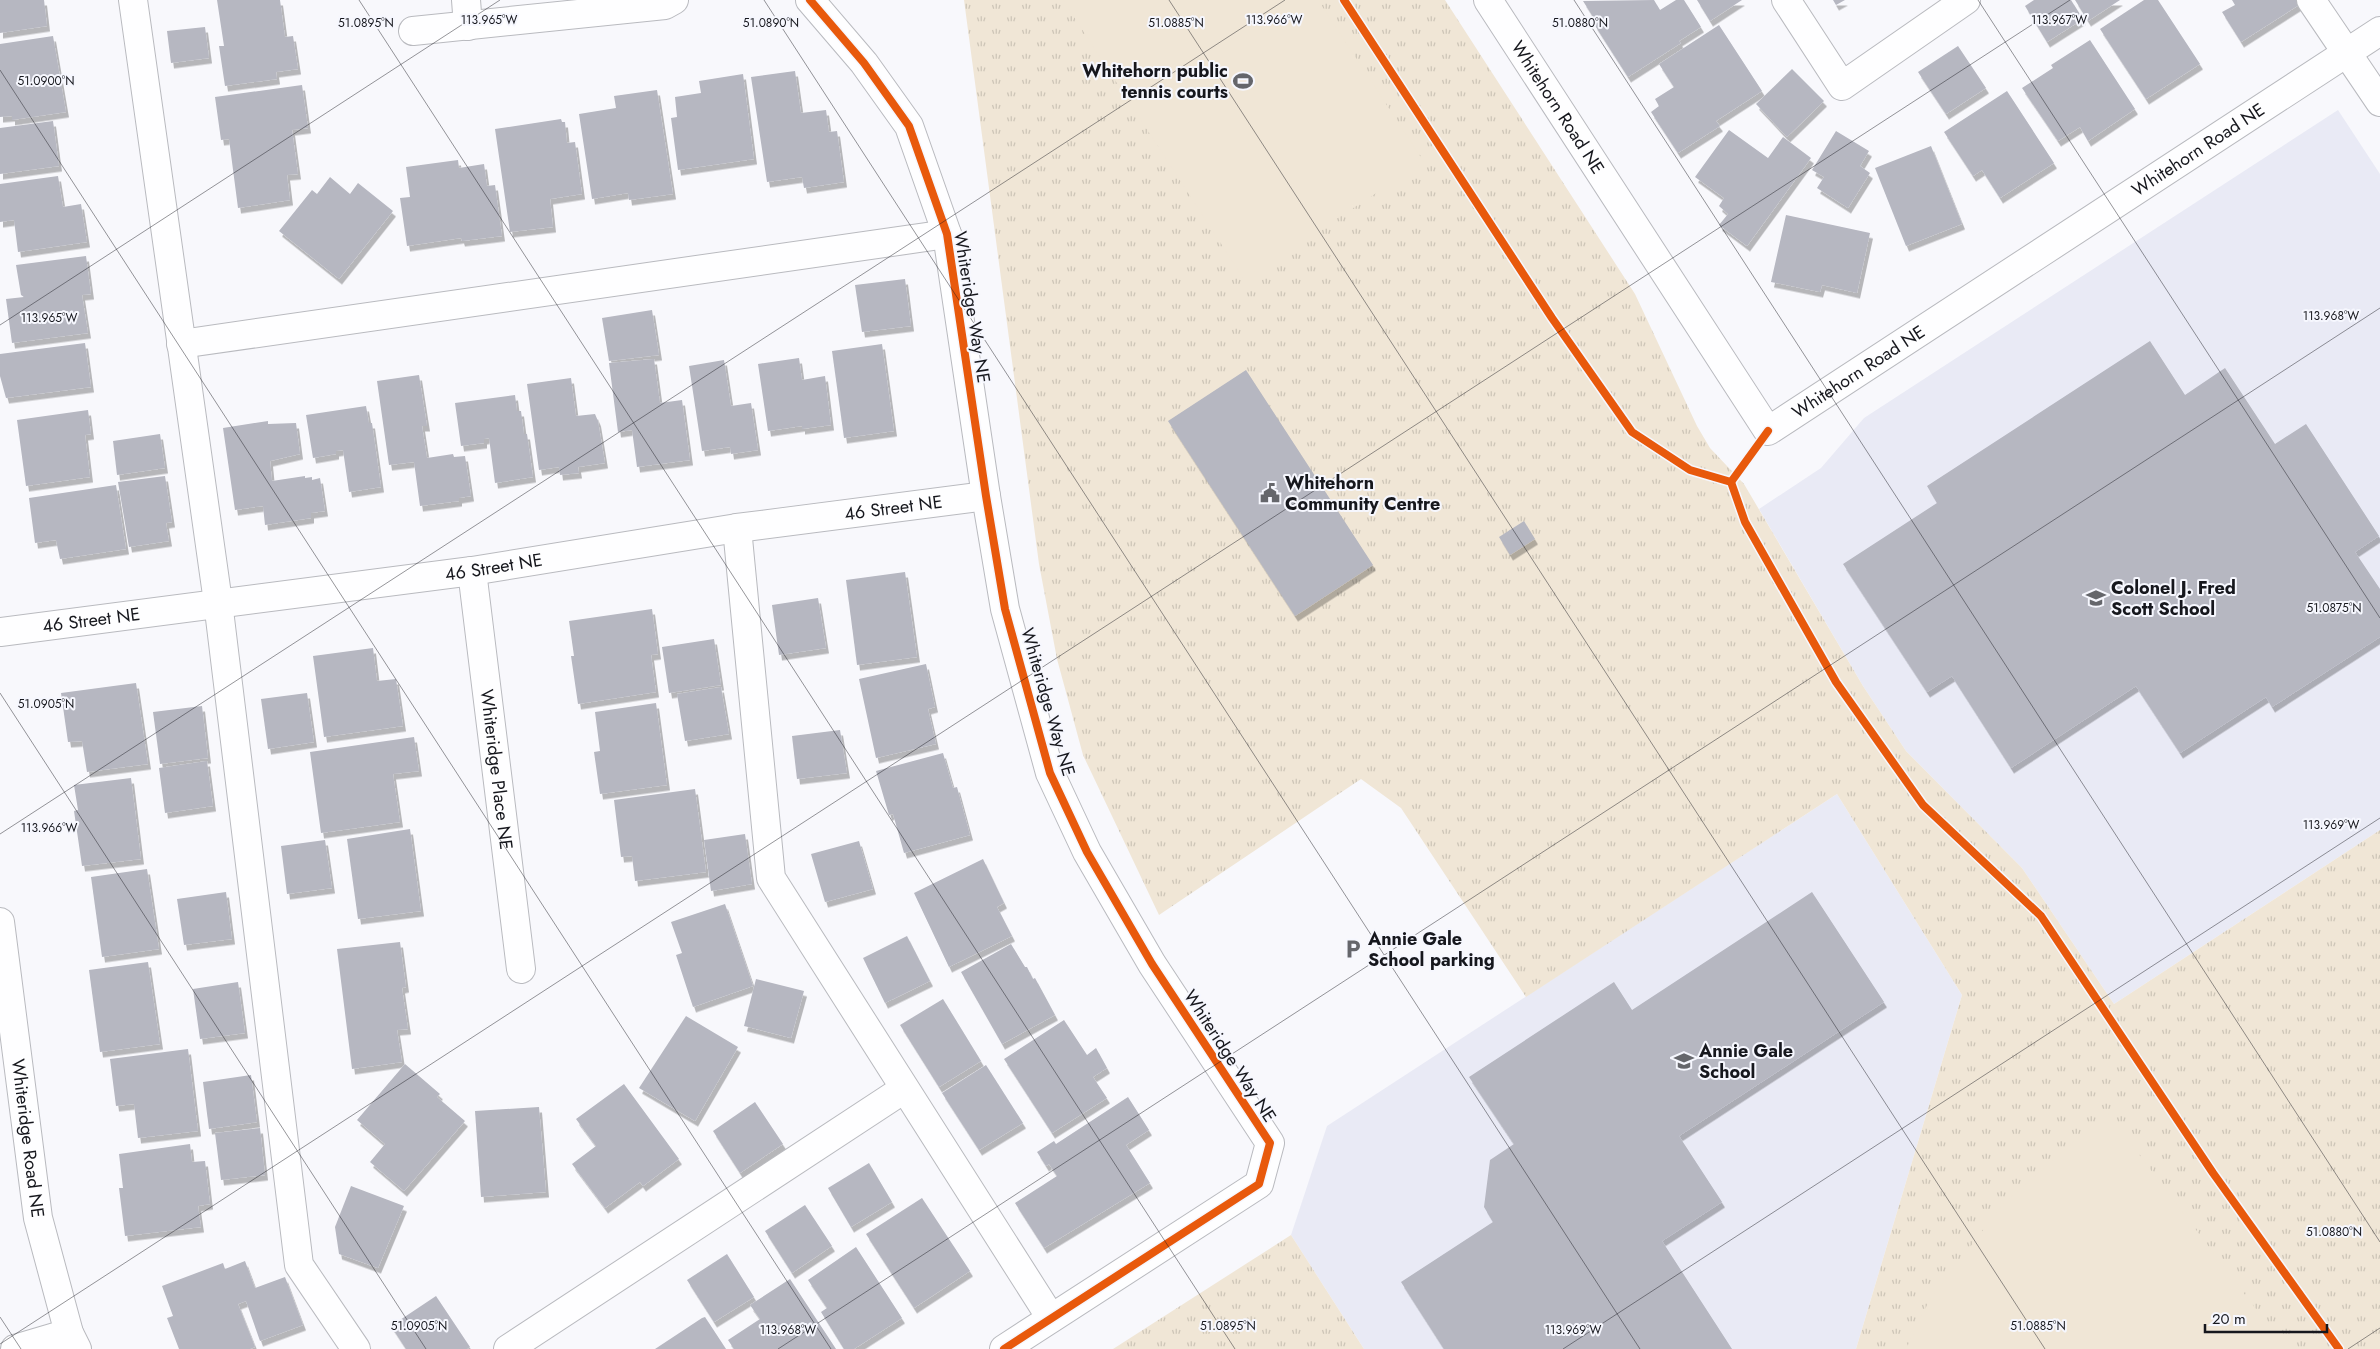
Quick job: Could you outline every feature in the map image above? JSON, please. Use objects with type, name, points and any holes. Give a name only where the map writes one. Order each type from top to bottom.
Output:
[{"type":"street","points":[[133,0],[218,602],[299,1266],[356,1349]]},
{"type":"street","points":[[413,31],[467,13],[665,5],[674,0]]},
{"type":"street","name":"Whiteridge Way NE","points":[[810,0],[864,63],[909,126],[947,234],[986,496],[1005,609],[1050,773],[1088,852],[1152,964],[1270,1143],[1259,1184],[1004,1349]]},
{"type":"street","name":"Whitehorn Road NE","points":[[1488,0],[1768,431],[2380,31]]},
{"type":"street","points":[[1786,0],[1842,86],[1966,0]]},
{"type":"street","points":[[2311,0],[2380,102]]},
{"type":"street","points":[[181,344],[947,234]]},
{"type":"street","name":"46 Street NE","points":[[0,632],[218,602],[472,571],[737,528],[986,496]]},
{"type":"street","points":[[737,528],[771,878],[1051,1318]]},
{"type":"street","name":"Whiteridge Place NE","points":[[472,571],[521,969]]},
{"type":"street","name":"Whiteridge Road NE","points":[[0,922],[38,1218],[73,1341]]},
{"type":"street","points":[[508,1349],[904,1089]]},
{"type":"street","points":[[15,1349],[73,1341]]},
{"type":"shaded area","name":"Colonel J. Fred Scott School","points":[[2338,110],[2380,174],[2380,830],[2114,1004],[2022,868],[1906,751],[1863,686],[1759,509],[1821,468],[1864,418]]},
{"type":"shaded area","name":"Annie Gale School","points":[[1837,794],[1962,995],[1856,1349],[1364,1349],[1291,1235],[1327,1126]]},
{"type":"green space","points":[[964,0],[1445,0],[1635,294],[1697,426],[1710,448],[1744,484],[1863,686],[1906,751],[2022,868],[2114,1004],[2380,830],[2380,1349],[1856,1349],[1962,995],[1837,794],[1526,997],[1401,808],[1361,779],[1159,915],[1083,755],[1057,659],[1039,564]]},
{"type":"green space","name":"Whitehorn public tennis courts","points":[[1063,0],[1318,0],[1424,162],[1244,279]]},
{"type":"green space","points":[[2107,1112],[2286,1349],[1906,1349],[1929,1301],[2002,1205]]},
{"type":"green space","points":[[1291,1235],[1364,1349],[1113,1349]]},
{"type":"building","points":[[0,0],[44,0],[47,26],[0,33]]},
{"type":"building","points":[[217,0],[280,0],[285,37],[293,36],[298,69],[276,72],[277,79],[225,86],[219,46],[224,46]]},
{"type":"building","points":[[1654,0],[1660,10],[1676,0],[1684,0],[1701,27],[1679,41],[1681,43],[1628,77],[1594,24],[1597,23],[1583,1]]},
{"type":"building","points":[[1697,0],[1742,0],[1710,21]]},
{"type":"building","points":[[1833,0],[1845,0],[1836,5]]},
{"type":"building","points":[[2034,0],[2071,0],[2083,19],[2047,42],[2025,6]]},
{"type":"building","points":[[2075,0],[2120,0],[2088,21]]},
{"type":"building","points":[[2144,0],[2158,0],[2200,64],[2146,99],[2100,29]]},
{"type":"building","points":[[2232,0],[2301,0],[2302,3],[2241,42],[2222,12],[2235,5]]},
{"type":"building","points":[[1719,25],[1762,91],[1716,121],[1720,126],[1678,153],[1651,112],[1659,106],[1655,99],[1674,87],[1659,64]]},
{"type":"building","points":[[205,27],[209,58],[171,63],[167,31]]},
{"type":"building","points":[[53,36],[66,112],[12,120],[12,116],[0,117],[0,44]]},
{"type":"building","points":[[2090,40],[2135,109],[2088,141],[2080,127],[2058,141],[2022,88],[2053,68],[2051,65]]},
{"type":"building","points":[[1958,46],[1986,88],[1946,114],[1918,72]]},
{"type":"building","points":[[1792,69],[1824,101],[1787,137],[1756,104]]},
{"type":"building","points":[[795,71],[801,113],[826,110],[829,132],[837,131],[844,182],[804,188],[802,177],[767,182],[751,77]]},
{"type":"building","points":[[743,74],[754,159],[678,170],[671,118],[677,117],[675,97],[701,93],[699,81]]},
{"type":"building","points":[[302,85],[308,128],[292,130],[298,174],[287,175],[290,200],[238,208],[229,139],[221,140],[215,97]]},
{"type":"building","points":[[657,90],[673,194],[629,200],[628,193],[592,199],[579,114],[616,108],[614,96]]},
{"type":"building","points":[[2007,91],[2054,163],[2000,198],[1982,170],[1973,176],[1944,132]]},
{"type":"building","points":[[561,119],[562,122],[565,122],[567,143],[575,142],[582,194],[550,199],[553,227],[510,232],[495,129]]},
{"type":"building","points":[[53,121],[59,166],[0,174],[0,128]]},
{"type":"building","points":[[1729,130],[1768,158],[1783,137],[1811,158],[1747,246],[1719,225],[1728,214],[1719,206],[1724,198],[1695,177]]},
{"type":"building","points":[[1836,131],[1869,151],[1860,166],[1870,173],[1848,208],[1817,188],[1824,177],[1812,170]]},
{"type":"building","points":[[1931,146],[1962,224],[1906,246],[1875,168]]},
{"type":"building","points":[[458,160],[459,168],[484,164],[487,186],[495,185],[502,236],[462,241],[461,238],[407,246],[400,198],[410,197],[406,167]]},
{"type":"building","points":[[58,176],[63,207],[81,204],[87,242],[18,252],[14,220],[0,222],[0,184]]},
{"type":"building","points":[[330,177],[350,194],[358,183],[393,211],[339,279],[279,231],[312,190],[317,194]]},
{"type":"building","points":[[1786,215],[1870,233],[1857,293],[1822,285],[1820,292],[1771,282]]},
{"type":"building","points":[[86,256],[91,294],[82,295],[88,333],[12,343],[6,299],[24,297],[21,295],[16,265]]},
{"type":"building","points":[[905,279],[911,326],[862,332],[855,285]]},
{"type":"building","points":[[652,310],[659,355],[609,361],[602,318]]},
{"type":"building","points":[[2150,341],[2185,395],[2225,368],[2275,444],[2306,424],[2379,536],[2355,552],[2380,589],[2380,637],[2272,707],[2266,697],[2180,753],[2136,686],[2011,768],[1952,676],[1927,692],[1843,564],[1937,503],[1927,486]]},
{"type":"building","points":[[85,343],[91,387],[6,398],[0,376],[0,354]]},
{"type":"building","points":[[882,344],[894,431],[844,438],[832,351]]},
{"type":"building","points":[[799,358],[802,380],[825,376],[831,425],[802,429],[802,426],[768,431],[758,364]]},
{"type":"building","points":[[654,359],[660,403],[682,400],[690,460],[637,467],[632,430],[618,432],[609,363]]},
{"type":"building","points":[[724,360],[731,406],[751,403],[758,450],[731,454],[730,447],[702,451],[689,366]]},
{"type":"building","name":"Whitehorn Community Centre","points":[[1246,370],[1373,565],[1295,616],[1168,421]]},
{"type":"building","points":[[419,375],[427,426],[422,426],[427,458],[453,454],[454,457],[465,456],[471,496],[459,498],[459,501],[420,506],[414,462],[389,465],[377,381]]},
{"type":"building","points":[[571,378],[576,416],[595,414],[598,421],[605,463],[578,467],[579,473],[560,475],[559,467],[539,470],[527,384]]},
{"type":"building","points":[[515,395],[517,411],[521,411],[524,434],[527,434],[533,477],[495,483],[489,438],[484,439],[484,443],[461,446],[455,403]]},
{"type":"building","points":[[366,406],[369,423],[372,423],[381,487],[349,492],[343,450],[336,451],[336,454],[313,458],[306,415]]},
{"type":"building","points":[[88,410],[91,434],[85,435],[90,477],[26,486],[17,420]]},
{"type":"building","points":[[268,421],[268,424],[296,423],[300,454],[270,461],[272,481],[305,476],[305,478],[312,477],[312,480],[320,478],[325,511],[311,513],[311,518],[265,525],[263,506],[235,510],[223,428]]},
{"type":"building","points":[[160,434],[165,468],[117,475],[113,441]]},
{"type":"building","points":[[165,476],[172,522],[166,523],[169,541],[129,547],[118,482]]},
{"type":"building","points":[[116,485],[126,549],[60,559],[56,540],[35,543],[29,498]]},
{"type":"building","points":[[1524,521],[1535,539],[1510,555],[1499,537]]},
{"type":"building","points":[[905,572],[917,657],[857,665],[846,580]]},
{"type":"building","points":[[818,598],[826,648],[779,655],[772,605]]},
{"type":"building","points":[[652,609],[658,654],[651,655],[656,692],[578,704],[571,656],[574,656],[569,621]]},
{"type":"building","points":[[714,639],[721,685],[669,693],[662,647]]},
{"type":"building","points":[[373,648],[377,681],[396,679],[403,726],[324,737],[313,656]]},
{"type":"building","points":[[926,664],[935,707],[928,709],[936,744],[876,758],[859,679]]},
{"type":"building","points":[[136,683],[148,764],[87,772],[82,741],[68,742],[61,693]]},
{"type":"building","points":[[721,687],[729,734],[685,741],[677,694]]},
{"type":"building","points":[[307,693],[314,742],[268,749],[261,699]]},
{"type":"building","points":[[656,703],[667,785],[600,794],[594,752],[600,751],[595,712]]},
{"type":"building","points":[[202,706],[208,758],[160,764],[153,712]]},
{"type":"building","points":[[840,730],[847,773],[797,779],[792,736]]},
{"type":"building","points":[[414,737],[419,771],[393,774],[400,822],[321,833],[310,752]]},
{"type":"building","points":[[943,753],[953,788],[957,787],[970,835],[904,853],[893,814],[889,815],[876,771]]},
{"type":"building","points":[[207,761],[213,806],[165,813],[159,768]]},
{"type":"building","points":[[131,778],[141,859],[82,866],[74,811],[78,810],[74,785]]},
{"type":"building","points":[[695,789],[706,872],[635,881],[632,856],[621,857],[614,800]]},
{"type":"building","points":[[410,829],[421,911],[358,919],[347,839]]},
{"type":"building","points":[[745,834],[752,884],[711,891],[704,840]]},
{"type":"building","points":[[325,840],[332,888],[287,894],[281,846]]},
{"type":"building","points":[[859,841],[873,889],[825,902],[811,854]]},
{"type":"building","points":[[983,859],[1004,903],[997,907],[1012,936],[949,967],[914,893]]},
{"type":"building","points":[[147,869],[159,949],[102,957],[91,877]]},
{"type":"building","points":[[226,892],[232,939],[184,945],[177,899]]},
{"type":"building","points":[[1812,892],[1884,1002],[1679,1136],[1722,1202],[1662,1241],[1732,1349],[1444,1349],[1401,1282],[1493,1222],[1484,1207],[1490,1160],[1514,1144],[1469,1077],[1614,982],[1632,1010]]},
{"type":"building","points":[[725,904],[753,986],[693,1007],[676,955],[682,953],[671,922]]},
{"type":"building","points":[[907,936],[930,981],[885,1003],[863,958]]},
{"type":"building","points":[[400,942],[406,987],[402,988],[408,1029],[397,1030],[402,1062],[352,1069],[337,949]]},
{"type":"building","points":[[1011,944],[1033,979],[1035,978],[1055,1015],[1002,1044],[961,972]]},
{"type":"building","points":[[148,962],[160,1044],[100,1052],[89,970]]},
{"type":"building","points":[[756,979],[804,991],[791,1038],[744,1026]]},
{"type":"building","points":[[238,982],[245,1033],[200,1039],[193,989]]},
{"type":"building","points":[[943,999],[981,1061],[939,1087],[900,1025]]},
{"type":"building","points":[[686,1016],[738,1047],[695,1121],[639,1088]]},
{"type":"building","points":[[1064,1020],[1087,1055],[1096,1048],[1107,1068],[1093,1077],[1107,1098],[1052,1133],[1004,1059]]},
{"type":"building","points":[[188,1049],[198,1131],[138,1138],[134,1104],[116,1106],[110,1059]]},
{"type":"building","points":[[405,1064],[440,1094],[437,1097],[465,1121],[404,1191],[370,1162],[385,1144],[357,1120]]},
{"type":"building","points":[[986,1065],[1023,1123],[979,1150],[942,1093]]},
{"type":"building","points":[[251,1075],[257,1122],[209,1129],[203,1082]]},
{"type":"building","points":[[624,1084],[679,1159],[643,1186],[640,1182],[605,1208],[572,1164],[596,1146],[576,1119]]},
{"type":"building","points":[[1128,1097],[1149,1130],[1126,1145],[1150,1183],[1044,1248],[1015,1203],[1057,1176],[1049,1164],[1046,1166],[1037,1152],[1054,1141],[1056,1144]]},
{"type":"building","points":[[755,1102],[783,1144],[740,1173],[713,1131]]},
{"type":"building","points":[[539,1107],[546,1192],[481,1197],[475,1111]]},
{"type":"building","points":[[260,1128],[265,1175],[221,1180],[215,1133]]},
{"type":"building","points":[[190,1144],[192,1162],[205,1161],[210,1204],[198,1206],[201,1227],[125,1236],[119,1188],[123,1188],[119,1154]]},
{"type":"building","points":[[869,1163],[892,1202],[851,1227],[828,1188]]},
{"type":"building","points":[[351,1186],[404,1206],[378,1268],[339,1254],[335,1227]]},
{"type":"building","points":[[922,1198],[970,1271],[914,1308],[866,1234]]},
{"type":"building","points":[[805,1205],[832,1246],[792,1273],[765,1231]]},
{"type":"building","points":[[856,1247],[902,1318],[854,1349],[844,1349],[821,1312],[827,1308],[808,1280]]},
{"type":"building","points":[[727,1254],[754,1297],[714,1322],[687,1280]]},
{"type":"building","points":[[245,1261],[255,1288],[285,1277],[303,1325],[260,1341],[246,1301],[238,1304],[255,1347],[250,1349],[179,1349],[167,1318],[173,1316],[162,1286],[223,1263],[225,1269]]},
{"type":"building","points":[[790,1279],[836,1349],[734,1349],[728,1340],[760,1319],[750,1305]]},
{"type":"building","points":[[436,1296],[470,1347],[467,1349],[406,1349],[391,1326]]},
{"type":"building","points":[[705,1317],[726,1349],[655,1349],[702,1318]]},
{"type":"cycle path","points":[[810,0],[864,63],[909,126],[947,234],[986,496],[1005,609],[1050,773],[1087,852],[1152,964],[1270,1143],[1259,1184],[1004,1349]]},
{"type":"cycle path","points":[[1344,0],[1552,318],[1632,432],[1690,470],[1731,482],[1745,522],[1836,682],[1923,805],[2041,916],[2213,1173],[2339,1349]]},
{"type":"cycle path","points":[[1731,482],[1768,431]]},
{"type":"place","name":"Whitehorn public tennis courts","points":[[1243,81]]},
{"type":"place","name":"Whitehorn Community Centre","points":[[1270,493]]},
{"type":"place","name":"Colonel J. Fred Scott School","points":[[2096,598]]},
{"type":"place","name":"Annie Gale School parking","points":[[1353,949]]},
{"type":"place","name":"Annie Gale School","points":[[1684,1061]]}]
